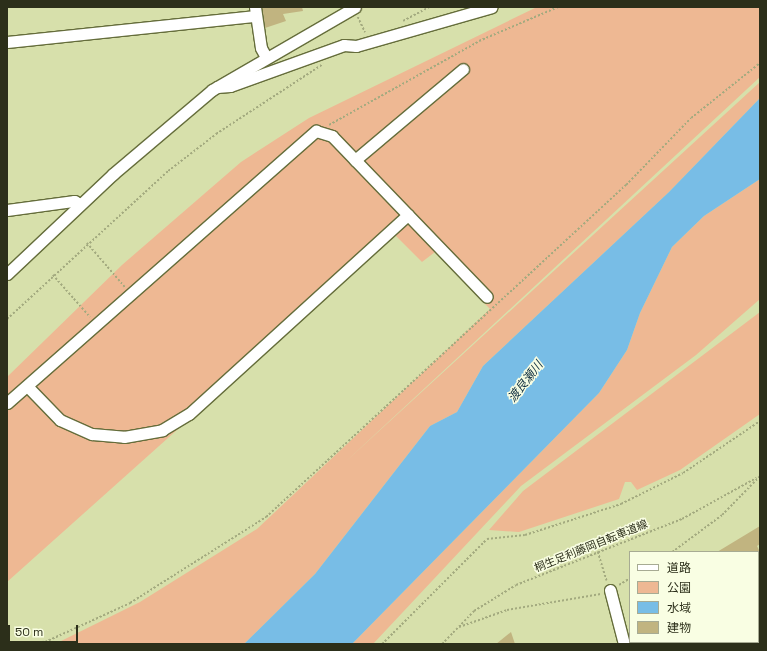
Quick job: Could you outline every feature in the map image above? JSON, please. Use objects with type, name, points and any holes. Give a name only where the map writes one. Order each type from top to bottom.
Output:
[{"type":"street","points":[[7,274],[80,204],[216,87],[354,7]]},
{"type":"street","points":[[216,87],[230,86],[344,45],[356,46],[368,40],[492,7]]},
{"type":"street","points":[[7,42],[255,11],[266,57]]},
{"type":"street","points":[[355,160],[463,69]]},
{"type":"street","points":[[7,403],[28,387],[131,294],[316,132],[332,136],[487,297]]},
{"type":"street","points":[[7,210],[74,201],[80,204]]},
{"type":"street","points":[[28,387],[60,420],[92,434],[124,437],[162,430],[189,414],[408,215]]},
{"type":"street","points":[[610,590],[624,644]]},
{"type":"path","points":[[354,7],[368,40]]},
{"type":"path","points":[[398,24],[430,7]]},
{"type":"path","points":[[316,132],[479,41],[558,7]]},
{"type":"path","points":[[7,319],[87,243],[168,171],[216,134],[329,60]]},
{"type":"path","points":[[14,644],[45,642],[130,603],[266,518],[626,185],[691,118],[760,63]]},
{"type":"path","points":[[87,243],[131,294]]},
{"type":"path","points":[[53,275],[97,325]]},
{"type":"path","points":[[382,644],[487,539],[525,535],[621,504],[716,453],[760,421]]},
{"type":"path","name":"桐生足利藤岡自転車道線","points":[[442,644],[457,628],[499,594],[699,511],[760,476]]},
{"type":"path","points":[[673,551],[722,515],[756,478]]},
{"type":"path","points":[[598,552],[610,590]]},
{"type":"path","points":[[457,628],[507,610],[610,590],[629,579]]},
{"type":"green space","points":[[537,7],[760,7],[760,77],[342,465],[760,82],[760,98],[669,192],[483,366],[457,412],[430,426],[315,574],[244,644],[55,644],[140,602],[257,529],[490,309],[435,252],[422,262],[395,235],[7,582],[7,377],[122,265],[241,162],[309,118]]},
{"type":"green space","points":[[760,179],[760,299],[696,355],[521,486],[373,644],[352,644],[599,393],[627,350],[640,313],[672,247],[704,216]]},
{"type":"green space","points":[[760,312],[760,414],[680,470],[637,490],[631,482],[625,482],[619,499],[519,532],[489,530],[523,491]]},
{"type":"water","name":"渡良瀬川","points":[[760,98],[760,179],[704,216],[672,247],[640,313],[627,350],[599,393],[352,644],[244,644],[315,574],[430,426],[457,412],[483,366],[669,192]]},
{"type":"building","points":[[262,7],[302,7],[303,11],[283,14],[286,21],[265,28]]},
{"type":"building","points":[[760,526],[760,544],[757,546],[760,552],[719,551]]},
{"type":"building","points":[[511,632],[515,644],[496,644]]}]
